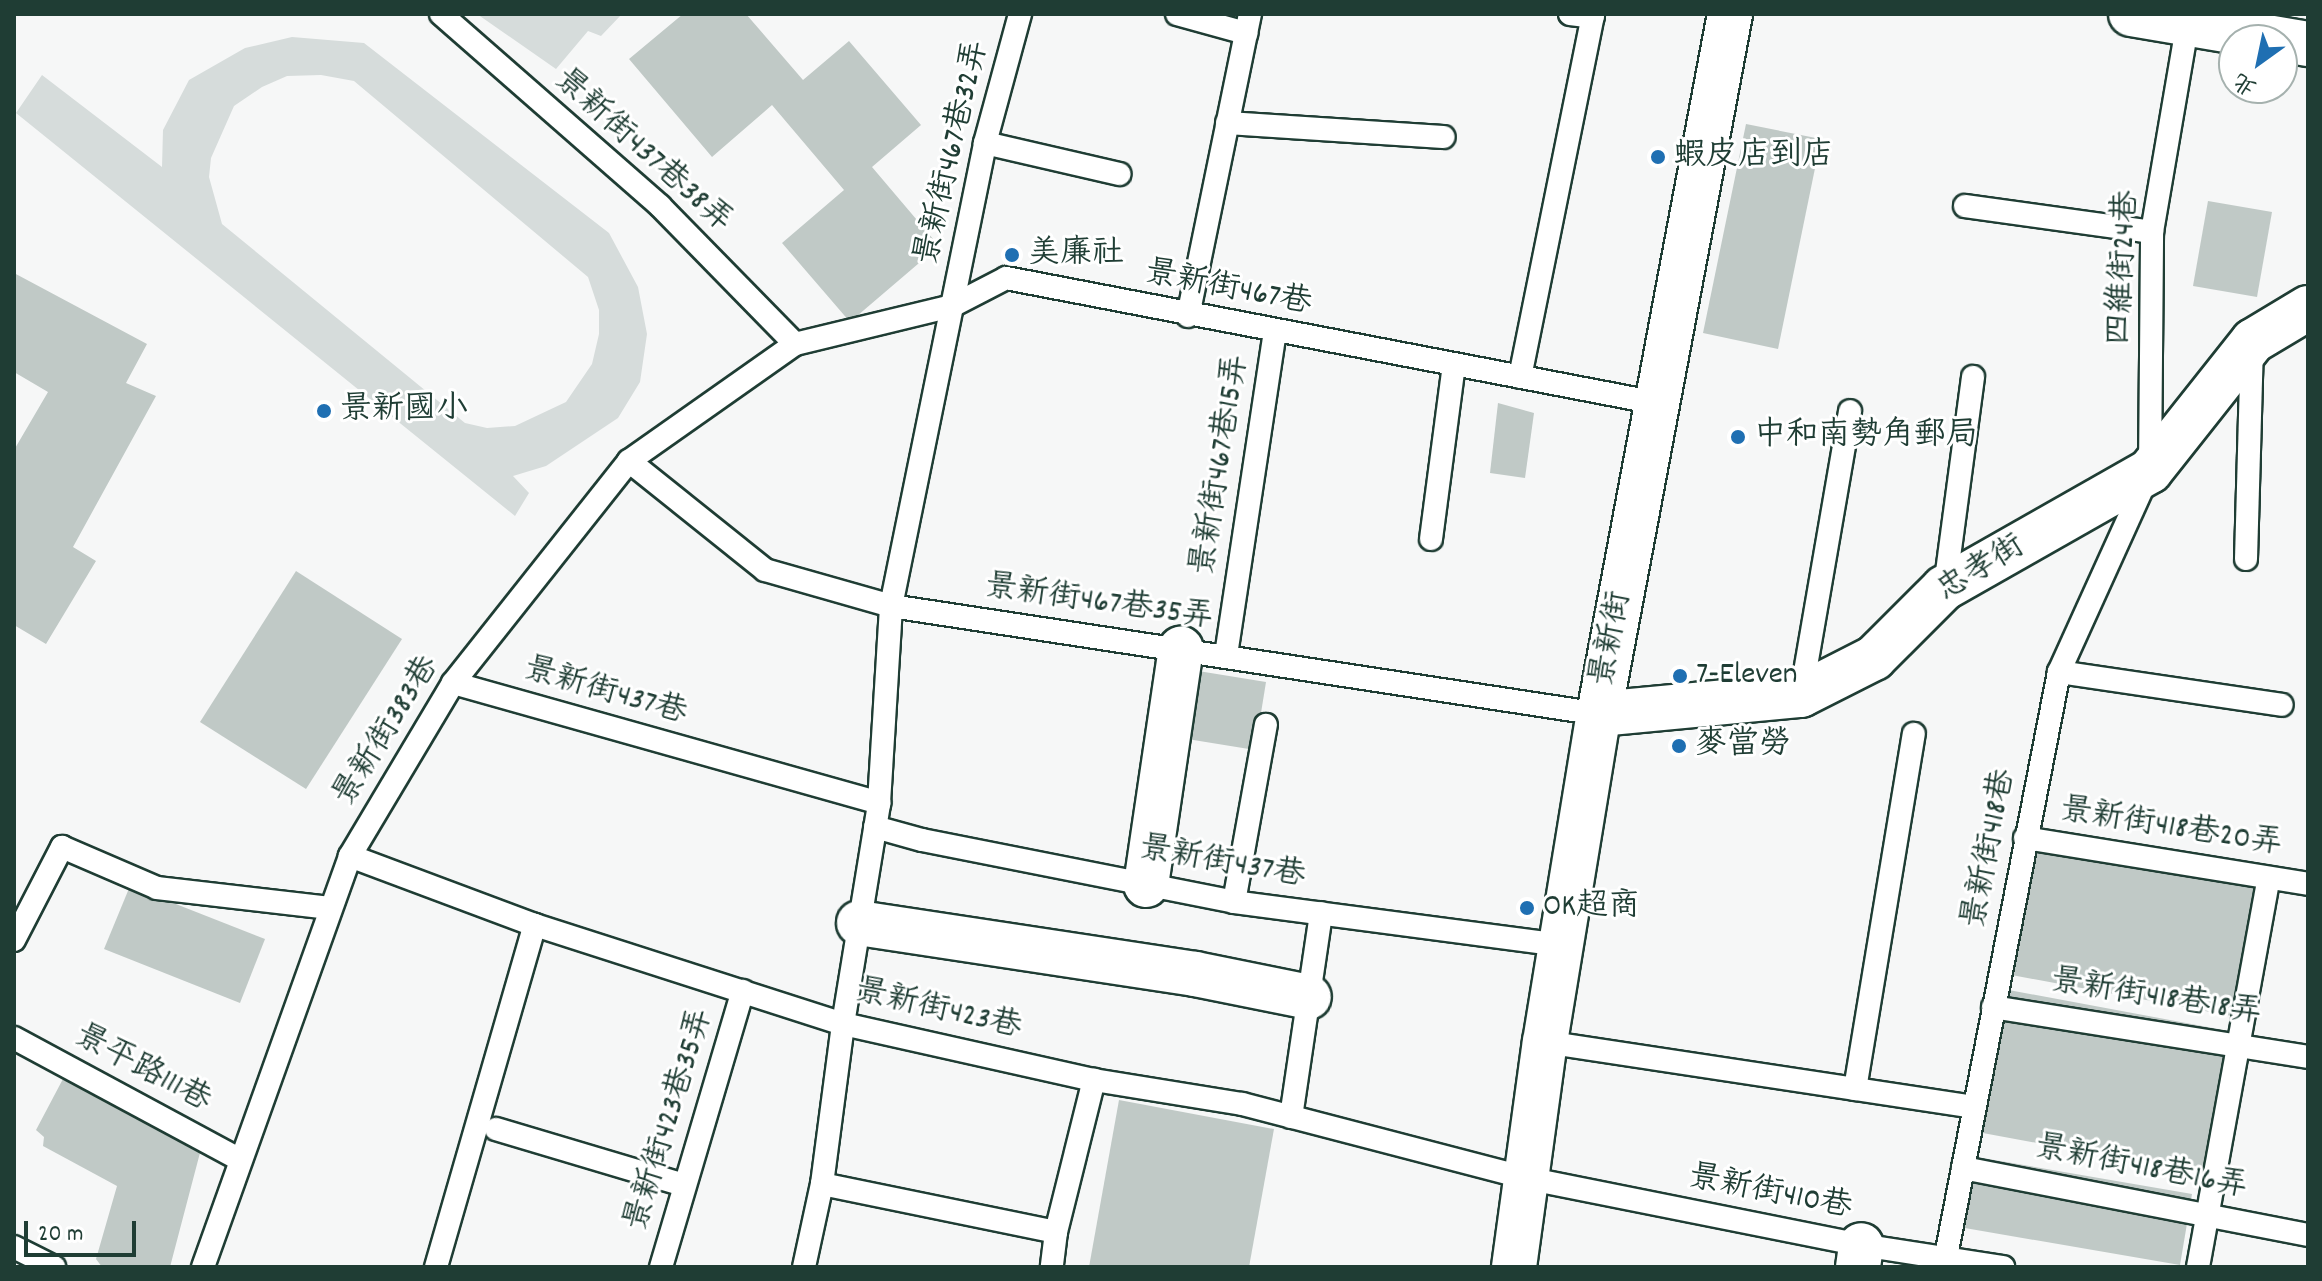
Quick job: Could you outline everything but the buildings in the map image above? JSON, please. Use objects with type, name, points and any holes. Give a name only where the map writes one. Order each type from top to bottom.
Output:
[{"type":"street","name":"景新街","points":[[1514,1267],[1545,1042],[1599,714],[1730,14]]},
{"type":"street","points":[[2131,14],[2188,19],[2308,44]]},
{"type":"street","name":"忠孝街","points":[[1599,714],[1801,695],[1874,658],[1944,588],[2150,471],[2253,341],[2308,308]]},
{"type":"street","points":[[1146,885],[1181,649]]},
{"type":"street","points":[[859,923],[1195,974],[1309,997]]},
{"type":"lane","name":"景新街437巷38弄","points":[[441,14],[660,206],[795,344]]},
{"type":"lane","name":"景新街467巷32弄","points":[[804,1267],[822,1184],[843,1024],[879,803],[891,606],[985,143],[1020,14]]},
{"type":"lane","points":[[1177,14],[1248,23],[1188,316]]},
{"type":"lane","points":[[1520,377],[1593,15],[1570,14]]},
{"type":"lane","name":"四維街24巷","points":[[2150,471],[2152,232],[2188,19]]},
{"type":"lane","points":[[1227,123],[1444,137]]},
{"type":"lane","points":[[985,143],[1119,174]]},
{"type":"lane","points":[[1965,206],[2152,232]]},
{"type":"lane","name":"景新街467巷","points":[[795,344],[952,306],[1006,278],[1188,316],[1657,403]]},
{"type":"lane","name":"景新街467巷15弄","points":[[1226,655],[1275,331]]},
{"type":"lane","points":[[2246,559],[2253,341]]},
{"type":"lane","name":"景新街383巷","points":[[203,1267],[239,1159],[350,856],[453,683],[629,461],[795,344]]},
{"type":"lane","points":[[1431,539],[1454,365]]},
{"type":"lane","points":[[1944,588],[1973,377]]},
{"type":"lane","points":[[1801,695],[1850,411]]},
{"type":"lane","name":"景新街467巷35弄","points":[[629,461],[765,570],[891,606],[1599,714]]},
{"type":"lane","name":"景新街418巷","points":[[1946,1256],[2059,672],[2150,471]]},
{"type":"lane","points":[[2059,672],[2282,705]]},
{"type":"lane","name":"景新街437巷","points":[[453,683],[879,803]]},
{"type":"lane","points":[[1234,902],[1266,725]]},
{"type":"lane","points":[[1855,1089],[1914,734]]},
{"type":"lane","name":"景新街437巷","points":[[875,827],[922,840],[1234,902],[1561,945]]},
{"type":"lane","name":"景新街418巷20弄","points":[[2025,838],[2308,884]]},
{"type":"lane","points":[[14,940],[62,847],[157,888],[330,908]]},
{"type":"lane","name":"景新街423巷","points":[[350,856],[535,925],[843,1024],[1094,1080],[1242,1104],[1526,1178]]},
{"type":"lane","points":[[2198,1267],[2269,878]]},
{"type":"lane","points":[[1291,1117],[1321,913]]},
{"type":"lane","points":[[436,1267],[535,925]]},
{"type":"lane","name":"景新街423巷35弄","points":[[661,1267],[743,991]]},
{"type":"lane","name":"景新街418巷18弄","points":[[1993,1007],[2239,1043],[2308,1057]]},
{"type":"lane","name":"景平路111巷","points":[[14,1038],[239,1159]]},
{"type":"lane","points":[[1545,1042],[1974,1107]]},
{"type":"lane","points":[[1052,1267],[1056,1232],[1094,1080]]},
{"type":"lane","points":[[496,1129],[684,1185]]},
{"type":"lane","name":"景新街418巷16弄","points":[[1963,1168],[2308,1235]]},
{"type":"lane","name":"景新街410巷","points":[[1526,1178],[1859,1256],[1946,1256],[2003,1267]]},
{"type":"lane","points":[[822,1184],[1056,1232]]},
{"type":"lane","points":[[14,1247],[54,1267]]},
{"type":"shaded area","points":[[477,14],[622,14],[601,36],[588,31],[556,69]]},
{"type":"shaded area","points":[[292,37],[364,43],[609,233],[638,287],[647,334],[640,382],[618,418],[546,466],[513,476],[529,493],[515,516],[16,113],[42,75],[162,167],[163,130],[189,80],[245,48]],"holes":[[[321,75],[354,81],[588,277],[599,310],[599,334],[592,364],[566,402],[515,426],[487,428],[465,423],[222,224],[209,177],[211,158],[234,106],[262,87],[287,76]]]},
{"type":"place","name":"蝦皮店到店","points":[[1658,157]]},
{"type":"place","name":"美廉社","points":[[1012,255]]},
{"type":"place","name":"景新國小","points":[[324,411]]},
{"type":"place","name":"中和南勢角郵局","points":[[1738,437]]},
{"type":"place","name":"7-Eleven","points":[[1680,676]]},
{"type":"place","name":"麥當勞","points":[[1679,746]]},
{"type":"place","name":"OK超商","points":[[1527,908]]}]
